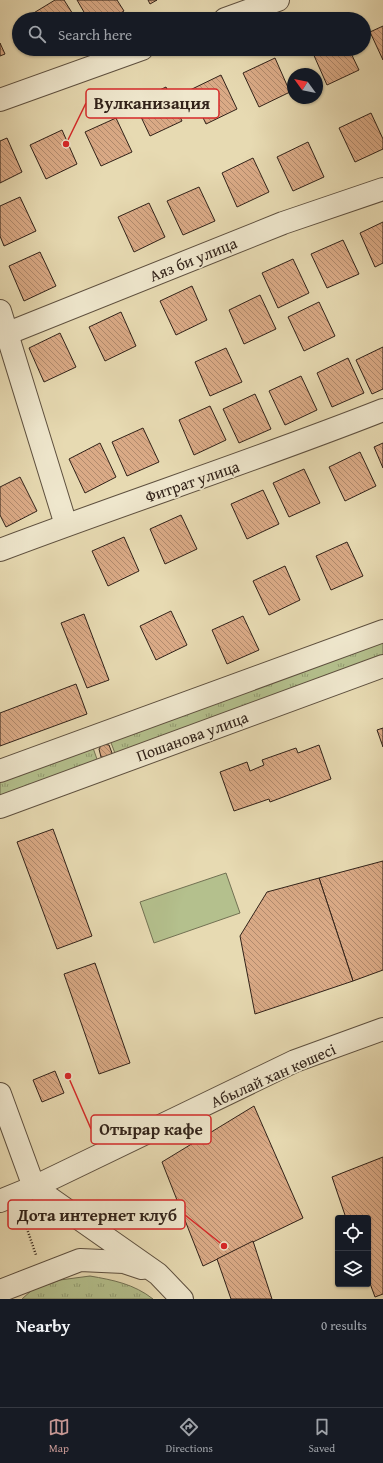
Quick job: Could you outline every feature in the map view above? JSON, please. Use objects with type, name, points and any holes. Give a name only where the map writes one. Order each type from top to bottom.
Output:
[{"type":"street","points":[[245,12],[278,0]]},
{"type":"street","points":[[0,100],[123,56]]},
{"type":"street","name":"Аяз би улица","points":[[6,334],[283,223],[383,189]]},
{"type":"street","points":[[0,311],[66,525]]},
{"type":"street","name":"Фитрат улица","points":[[0,550],[66,525],[285,448],[383,410]]},
{"type":"street","name":"Пошанова улица","points":[[0,771],[383,631]]},
{"type":"street","name":"Пошанова улица","points":[[0,807],[383,666]]},
{"type":"street","name":"Абылай хан көшесі","points":[[9,1197],[295,1061],[383,1029]]},
{"type":"street","points":[[0,1094],[9,1197],[158,1274],[182,1299]]},
{"type":"street","points":[[0,1291],[42,1273],[80,1260],[124,1262],[158,1274]]},
{"type":"path","points":[[9,1197],[42,1273]]},
{"type":"green space","points":[[383,640],[383,658],[116,756],[110,740]]},
{"type":"green space","points":[[92,745],[98,762],[0,798],[0,780]]},
{"type":"green space","points":[[226,873],[240,913],[154,943],[140,902]]},
{"type":"green space","points":[[90,1276],[131,1286],[153,1299],[22,1299],[32,1290],[60,1280]]},
{"type":"building","points":[[55,0],[64,0],[72,12],[35,12]]},
{"type":"building","points":[[77,0],[117,0],[124,11],[122,12],[84,12]]},
{"type":"building","points":[[148,0],[157,0],[150,4]]},
{"type":"building","points":[[383,26],[383,60],[371,34],[371,32]]},
{"type":"building","points":[[0,43],[5,54],[0,56]]},
{"type":"building","points":[[314,56],[352,56],[359,70],[327,85],[323,76],[323,68],[320,68]]},
{"type":"building","points":[[275,58],[287,85],[287,93],[259,107],[243,73]]},
{"type":"building","points":[[221,75],[237,109],[206,124],[190,90]]},
{"type":"building","points":[[166,87],[182,121],[150,136],[134,102]]},
{"type":"building","points":[[371,113],[383,139],[383,149],[355,162],[339,128]]},
{"type":"building","points":[[116,118],[132,152],[101,166],[85,132]]},
{"type":"building","points":[[62,130],[77,164],[46,179],[30,145]]},
{"type":"building","points":[[7,138],[22,172],[0,183],[0,141]]},
{"type":"building","points":[[308,142],[324,177],[293,191],[277,157]]},
{"type":"building","points":[[253,158],[269,192],[237,207],[222,173]]},
{"type":"building","points":[[199,187],[215,221],[183,235],[167,201]]},
{"type":"building","points":[[20,197],[36,231],[4,246],[0,236],[0,206]]},
{"type":"building","points":[[149,203],[165,237],[134,252],[118,217]]},
{"type":"building","points":[[383,222],[383,263],[375,267],[360,233]]},
{"type":"building","points":[[343,240],[359,274],[327,288],[311,254]]},
{"type":"building","points":[[40,252],[56,286],[24,301],[9,266]]},
{"type":"building","points":[[293,259],[309,293],[278,308],[262,273]]},
{"type":"building","points":[[192,286],[207,320],[176,335],[160,301]]},
{"type":"building","points":[[260,295],[276,329],[244,344],[229,310]]},
{"type":"building","points":[[319,302],[335,336],[304,351],[288,317]]},
{"type":"building","points":[[121,312],[136,346],[105,361],[89,327]]},
{"type":"building","points":[[60,333],[76,367],[44,382],[29,348]]},
{"type":"building","points":[[383,347],[383,389],[372,394],[356,360]]},
{"type":"building","points":[[226,348],[242,382],[210,396],[195,362]]},
{"type":"building","points":[[348,358],[364,393],[332,407],[317,373]]},
{"type":"building","points":[[301,376],[317,410],[285,425],[269,391]]},
{"type":"building","points":[[255,394],[271,429],[239,443],[223,409]]},
{"type":"building","points":[[210,406],[226,440],[194,455],[179,420]]},
{"type":"building","points":[[143,428],[159,462],[127,476],[112,442]]},
{"type":"building","points":[[100,443],[116,477],[85,493],[69,459]]},
{"type":"building","points":[[383,443],[383,468],[374,447]]},
{"type":"building","points":[[360,452],[376,486],[345,501],[329,467]]},
{"type":"building","points":[[304,469],[320,503],[289,517],[273,483]]},
{"type":"building","points":[[20,477],[37,511],[6,527],[0,515],[0,487]]},
{"type":"building","points":[[263,490],[279,524],[247,539],[231,504]]},
{"type":"building","points":[[181,515],[197,549],[165,564],[150,529]]},
{"type":"building","points":[[124,537],[139,571],[108,586],[92,551]]},
{"type":"building","points":[[347,542],[363,576],[331,590],[316,556]]},
{"type":"building","points":[[285,566],[300,600],[269,615],[253,581]]},
{"type":"building","points":[[171,611],[187,645],[156,660],[140,626]]},
{"type":"building","points":[[84,614],[109,680],[87,688],[61,623]]},
{"type":"building","points":[[243,616],[259,650],[227,664],[212,630]]},
{"type":"building","points":[[76,684],[87,714],[0,746],[0,713]]},
{"type":"building","points":[[383,728],[383,747],[377,730]]},
{"type":"building","points":[[102,744],[109,745],[112,753],[108,758],[101,757],[99,749]]},
{"type":"building","points":[[319,745],[331,779],[270,802],[269,799],[234,811],[220,772],[247,762],[250,771],[264,765],[262,760],[296,748],[298,753]]},
{"type":"building","points":[[53,829],[92,936],[57,949],[17,842]]},
{"type":"building","points":[[383,861],[383,970],[353,981],[319,878]]},
{"type":"building","points":[[319,878],[353,981],[255,1014],[240,936],[267,892]]},
{"type":"building","points":[[95,963],[130,1063],[99,1074],[64,974]]},
{"type":"building","points":[[55,1071],[64,1093],[42,1102],[33,1080]]},
{"type":"building","points":[[254,1106],[303,1218],[203,1266],[162,1162]]},
{"type":"building","points":[[383,1157],[383,1294],[375,1297],[371,1286],[371,1215],[345,1215],[332,1177]]},
{"type":"building","points":[[253,1241],[272,1299],[231,1299],[217,1259]]},
{"type":"place","name":"Вулканизация","points":[[66,144]]},
{"type":"place","name":"Отырар кафе","points":[[68,1076]]},
{"type":"place","name":"Дота интернет клуб","points":[[224,1246]]}]
